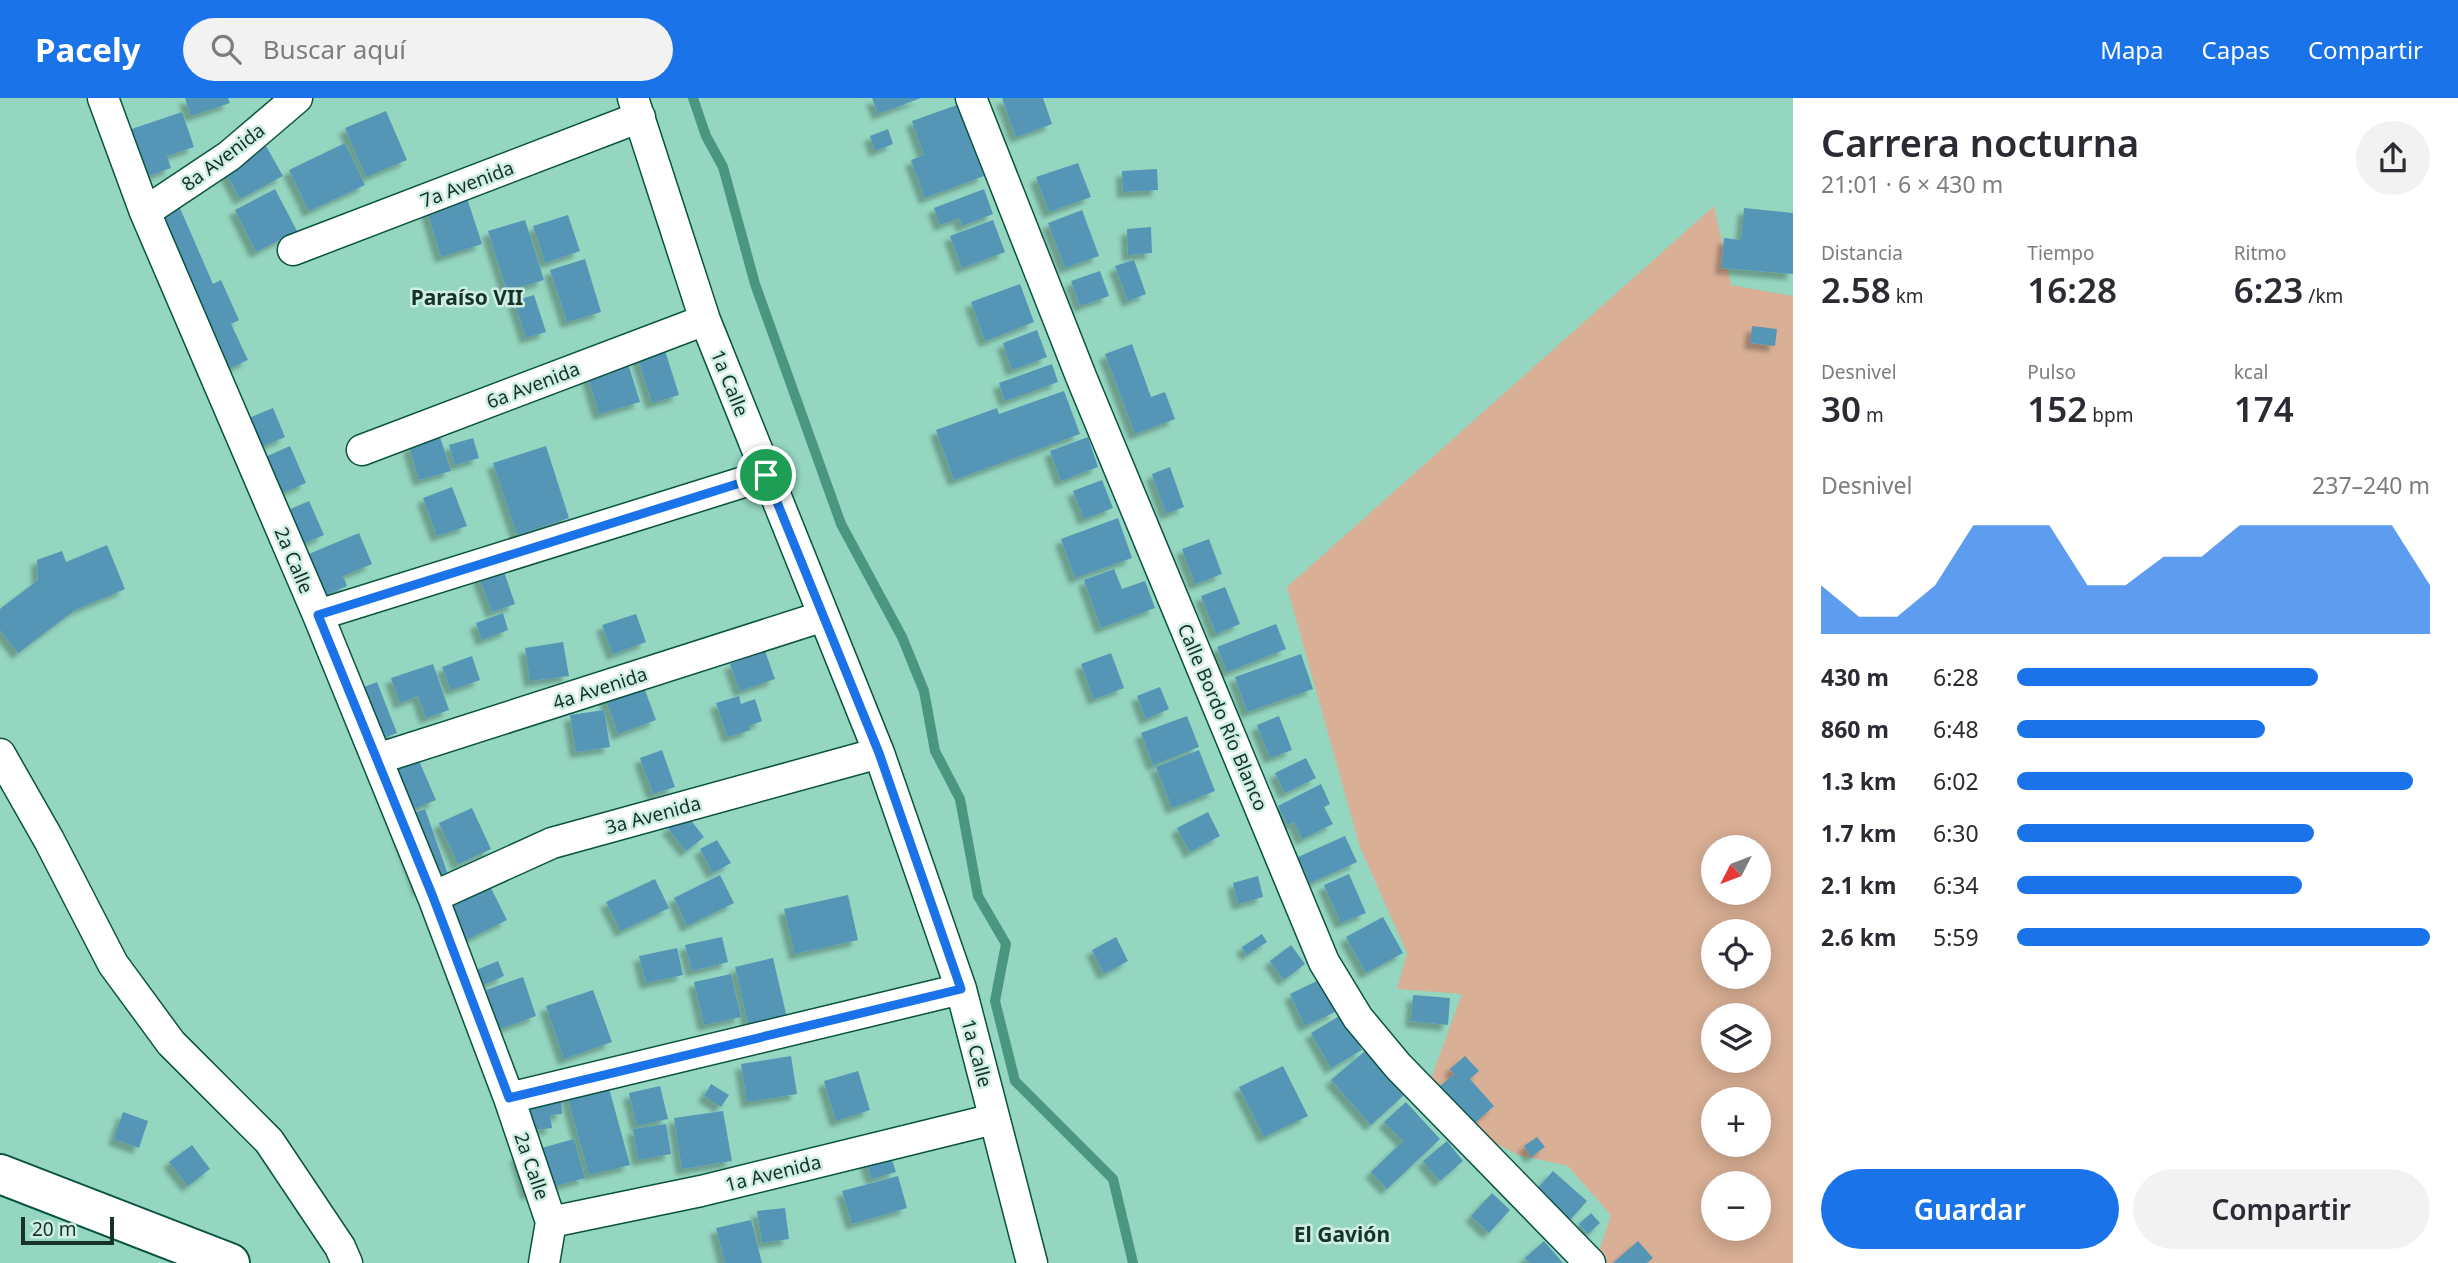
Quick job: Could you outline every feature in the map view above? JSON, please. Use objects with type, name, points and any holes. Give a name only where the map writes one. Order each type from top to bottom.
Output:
[{"type":"main road","points":[[0,1174],[230,1263]]},
{"type":"street","name":"2a Calle","points":[[103,98],[145,212],[318,615],[433,897],[509,1098],[551,1222],[544,1263]]},
{"type":"street","name":"8a Avenida","points":[[145,212],[229,156],[297,98]]},
{"type":"street","name":"Calle Bordo Río Blanco","points":[[971,98],[1083,379],[1324,962],[1357,1018],[1398,1066],[1590,1263]]},
{"type":"street","name":"7a Avenida","points":[[293,250],[637,107]]},
{"type":"street","name":"1a Calle","points":[[637,107],[705,320],[879,753],[961,989],[1032,1263]]},
{"type":"street","name":"6a Avenida","points":[[362,450],[705,320]]},
{"type":"street","points":[[318,615],[766,475]]},
{"type":"street","name":"4a Avenida","points":[[377,759],[824,616]]},
{"type":"street","name":"3a Avenida","points":[[433,897],[552,843],[879,753]]},
{"type":"street","points":[[0,754],[49,840],[113,964],[171,1042],[269,1140],[340,1247],[347,1263]]},
{"type":"street","points":[[509,1098],[961,989]]},
{"type":"street","name":"1a Avenida","points":[[551,1222],[701,1191],[994,1119]]},
{"type":"shaded area","points":[[1714,206],[1731,285],[1793,296],[1793,1263],[1598,1263],[1596,1261],[1611,1215],[1568,1166],[1519,1155],[1474,1133],[1428,1087],[1462,994],[1397,989],[1407,953],[1360,847],[1287,587]]},
{"type":"building","points":[[185,98],[228,98],[230,103],[191,116]]},
{"type":"building","points":[[872,98],[921,98],[878,114]]},
{"type":"building","points":[[1002,98],[1043,98],[1052,124],[1016,137]]},
{"type":"building","points":[[957,105],[984,176],[925,198],[911,160],[924,155],[912,121]]},
{"type":"building","points":[[386,111],[407,160],[366,177],[345,128]]},
{"type":"building","points":[[182,112],[194,147],[167,156],[171,168],[131,182],[114,135]]},
{"type":"building","points":[[888,129],[893,144],[875,151],[870,136]]},
{"type":"building","points":[[345,143],[365,185],[309,211],[289,170]]},
{"type":"building","points":[[266,146],[283,176],[240,199],[224,169]]},
{"type":"building","points":[[1078,163],[1091,197],[1049,212],[1036,177]]},
{"type":"building","points":[[1157,169],[1158,190],[1123,192],[1122,171]]},
{"type":"building","points":[[275,189],[297,231],[256,252],[235,210]]},
{"type":"building","points":[[984,189],[993,214],[962,226],[959,218],[940,225],[934,208]]},
{"type":"building","points":[[466,195],[482,244],[441,257],[426,207]]},
{"type":"building","points":[[179,206],[213,284],[221,280],[239,320],[231,324],[248,360],[212,376],[144,221]]},
{"type":"building","points":[[1744,208],[1793,213],[1793,274],[1721,268],[1724,238],[1741,240]]},
{"type":"building","points":[[1082,210],[1099,256],[1065,268],[1048,223]]},
{"type":"building","points":[[568,215],[580,251],[545,263],[533,226]]},
{"type":"building","points":[[525,220],[544,280],[507,291],[488,231]]},
{"type":"building","points":[[993,220],[1005,252],[962,268],[950,236]]},
{"type":"building","points":[[1151,227],[1152,253],[1128,255],[1127,229]]},
{"type":"building","points":[[585,259],[601,312],[567,322],[550,270]]},
{"type":"building","points":[[1134,260],[1146,294],[1128,301],[1115,266]]},
{"type":"building","points":[[1100,271],[1109,296],[1080,306],[1071,281]]},
{"type":"building","points":[[1020,284],[1034,322],[985,341],[971,302]]},
{"type":"building","points":[[534,295],[546,332],[526,338],[514,301]]},
{"type":"building","points":[[1752,326],[1777,329],[1775,346],[1750,343]]},
{"type":"building","points":[[1037,330],[1047,357],[1012,370],[1003,343]]},
{"type":"building","points":[[662,341],[679,395],[652,403],[635,349]]},
{"type":"building","points":[[1132,344],[1151,397],[1165,392],[1175,419],[1135,434],[1105,354]]},
{"type":"building","points":[[626,357],[640,402],[599,414],[586,370]]},
{"type":"building","points":[[1052,364],[1058,382],[1005,401],[999,383]]},
{"type":"building","points":[[1064,391],[1080,434],[954,480],[936,430],[997,408],[999,414]]},
{"type":"building","points":[[273,408],[285,437],[252,451],[239,422]]},
{"type":"building","points":[[440,437],[451,471],[419,480],[409,446]]},
{"type":"building","points":[[1088,437],[1098,467],[1061,481],[1050,451]]},
{"type":"building","points":[[473,438],[479,458],[455,465],[449,445]]},
{"type":"building","points":[[290,446],[306,483],[268,499],[252,463]]},
{"type":"building","points":[[546,446],[569,518],[517,535],[493,463]]},
{"type":"building","points":[[1170,467],[1184,507],[1166,514],[1152,474]]},
{"type":"building","points":[[1102,480],[1113,508],[1084,519],[1073,491]]},
{"type":"building","points":[[452,487],[467,526],[437,536],[423,498]]},
{"type":"building","points":[[309,501],[324,535],[292,549],[277,515]]},
{"type":"building","points":[[1118,518],[1132,558],[1075,578],[1061,539]]},
{"type":"building","points":[[359,533],[372,564],[343,576],[347,586],[315,600],[297,559]]},
{"type":"building","points":[[1209,539],[1222,574],[1195,584],[1182,549]]},
{"type":"building","points":[[107,545],[125,589],[75,610],[18,653],[0,630],[0,609],[38,580],[37,560],[62,551],[66,562]]},
{"type":"building","points":[[502,566],[515,604],[492,612],[478,575]]},
{"type":"building","points":[[1114,569],[1122,589],[1145,581],[1155,608],[1101,628],[1084,580]]},
{"type":"building","points":[[1225,587],[1240,624],[1216,634],[1201,596]]},
{"type":"building","points":[[503,613],[508,630],[482,640],[476,623]]},
{"type":"building","points":[[636,614],[646,642],[613,654],[602,625]]},
{"type":"building","points":[[1276,624],[1286,649],[1227,672],[1217,647]]},
{"type":"building","points":[[563,642],[569,676],[530,681],[525,648]]},
{"type":"building","points":[[765,651],[775,679],[740,691],[730,664]]},
{"type":"building","points":[[1111,653],[1124,688],[1094,699],[1081,664]]},
{"type":"building","points":[[1301,654],[1313,689],[1247,712],[1235,677]]},
{"type":"building","points":[[472,656],[480,680],[451,690],[442,667]]},
{"type":"building","points":[[433,664],[449,710],[426,718],[418,696],[400,703],[391,678]]},
{"type":"building","points":[[641,679],[656,720],[618,734],[603,692]]},
{"type":"building","points":[[377,682],[397,733],[373,742],[354,691]]},
{"type":"building","points":[[1160,687],[1169,709],[1146,719],[1137,696]]},
{"type":"building","points":[[739,696],[741,704],[755,699],[762,721],[749,726],[750,730],[728,737],[716,703]]},
{"type":"building","points":[[604,710],[610,747],[576,752],[570,715]]},
{"type":"building","points":[[1187,716],[1199,747],[1153,765],[1141,733]]},
{"type":"building","points":[[1279,716],[1292,750],[1270,758],[1257,725]]},
{"type":"building","points":[[662,750],[675,787],[653,794],[640,758]]},
{"type":"building","points":[[1199,750],[1215,791],[1172,808],[1156,767]]},
{"type":"building","points":[[417,756],[436,800],[394,817],[376,773]]},
{"type":"building","points":[[1306,758],[1316,778],[1285,793],[1275,773]]},
{"type":"building","points":[[1321,784],[1330,804],[1324,807],[1333,824],[1302,839],[1294,822],[1288,825],[1278,806]]},
{"type":"building","points":[[472,808],[491,849],[458,864],[439,823]]},
{"type":"building","points":[[425,809],[450,880],[419,890],[395,820]]},
{"type":"building","points":[[1208,812],[1220,836],[1190,852],[1177,828]]},
{"type":"building","points":[[686,814],[704,837],[686,851],[668,828]]},
{"type":"building","points":[[1345,836],[1357,862],[1310,883],[1298,857]]},
{"type":"building","points":[[717,840],[731,863],[713,873],[700,849]]},
{"type":"building","points":[[1349,874],[1366,913],[1341,923],[1324,885]]},
{"type":"building","points":[[720,875],[734,903],[687,926],[674,898]]},
{"type":"building","points":[[1258,876],[1263,897],[1238,904],[1233,883]]},
{"type":"building","points":[[655,879],[669,908],[621,931],[606,902]]},
{"type":"building","points":[[489,884],[507,920],[450,948],[432,912]]},
{"type":"building","points":[[848,895],[858,940],[795,954],[784,909]]},
{"type":"building","points":[[1383,917],[1403,953],[1366,973],[1346,937]]},
{"type":"building","points":[[1262,934],[1267,942],[1247,955],[1242,947]]},
{"type":"building","points":[[722,937],[728,962],[692,971],[685,945]]},
{"type":"building","points":[[1116,937],[1128,961],[1104,974],[1092,950]]},
{"type":"building","points":[[1291,945],[1305,964],[1284,980],[1270,961]]},
{"type":"building","points":[[677,948],[683,975],[646,983],[639,956]]},
{"type":"building","points":[[773,958],[787,1018],[749,1027],[735,967]]},
{"type":"building","points":[[498,961],[504,976],[464,993],[457,978]]},
{"type":"building","points":[[731,974],[741,1017],[704,1025],[694,982]]},
{"type":"building","points":[[523,977],[536,1016],[500,1029],[486,990]]},
{"type":"building","points":[[1319,980],[1335,1012],[1305,1026],[1290,994]]},
{"type":"building","points":[[593,990],[612,1042],[564,1059],[546,1006]]},
{"type":"building","points":[[1413,995],[1450,998],[1448,1025],[1411,1021]]},
{"type":"building","points":[[1341,1015],[1362,1050],[1331,1068],[1311,1033]]},
{"type":"building","points":[[1365,1051],[1404,1095],[1371,1125],[1331,1080]]},
{"type":"building","points":[[791,1056],[797,1094],[747,1102],[741,1064]]},
{"type":"building","points":[[1465,1056],[1479,1071],[1470,1079],[1494,1106],[1473,1125],[1439,1087],[1454,1074],[1450,1069]]},
{"type":"building","points":[[1283,1066],[1308,1116],[1264,1137],[1239,1087]]},
{"type":"building","points":[[858,1071],[870,1110],[836,1121],[824,1081]]},
{"type":"building","points":[[607,1081],[630,1165],[589,1175],[566,1091]]},
{"type":"building","points":[[711,1084],[729,1095],[721,1107],[704,1096]]},
{"type":"building","points":[[660,1086],[668,1119],[637,1126],[629,1093]]},
{"type":"building","points":[[561,1094],[562,1114],[550,1115],[552,1128],[524,1131],[521,1098]]},
{"type":"building","points":[[1406,1102],[1440,1139],[1387,1189],[1371,1172],[1403,1141],[1384,1122]]},
{"type":"building","points":[[723,1111],[732,1161],[682,1169],[674,1118]]},
{"type":"building","points":[[123,1112],[148,1121],[139,1148],[114,1139]]},
{"type":"building","points":[[666,1124],[671,1154],[638,1160],[633,1129]]},
{"type":"building","points":[[883,1132],[896,1172],[872,1179],[859,1140]]},
{"type":"building","points":[[1537,1137],[1545,1147],[1531,1157],[1524,1146]]},
{"type":"building","points":[[574,1139],[585,1178],[527,1194],[516,1155]]},
{"type":"building","points":[[1447,1141],[1463,1161],[1440,1181],[1423,1161]]},
{"type":"building","points":[[192,1145],[210,1169],[188,1186],[169,1162]]},
{"type":"building","points":[[1553,1171],[1587,1201],[1570,1220],[1536,1190]]},
{"type":"building","points":[[898,1176],[907,1208],[852,1224],[842,1191]]},
{"type":"building","points":[[1492,1193],[1510,1210],[1489,1233],[1471,1216]]},
{"type":"building","points":[[785,1208],[789,1239],[762,1243],[757,1211]]},
{"type":"building","points":[[1591,1213],[1600,1223],[1588,1234],[1579,1224]]},
{"type":"building","points":[[751,1220],[762,1263],[725,1263],[716,1228]]},
{"type":"building","points":[[1544,1241],[1563,1263],[1529,1263],[1525,1258]]},
{"type":"building","points":[[1638,1241],[1653,1258],[1647,1263],[1613,1263]]},
{"type":"waterway","points":[[693,98],[706,136],[723,167],[755,284],[841,524],[902,637],[924,691],[935,751],[960,799],[978,896],[1006,944],[995,1001],[1015,1081],[1113,1179],[1133,1263]]},
{"type":"district","name":"Paraíso VII","points":[[467,298]]},
{"type":"district","name":"El Gavión","points":[[1342,1235]]},
{"type":"route","points":[[766,475],[879,753],[961,989],[509,1098],[433,897],[318,615],[766,475]]}]
